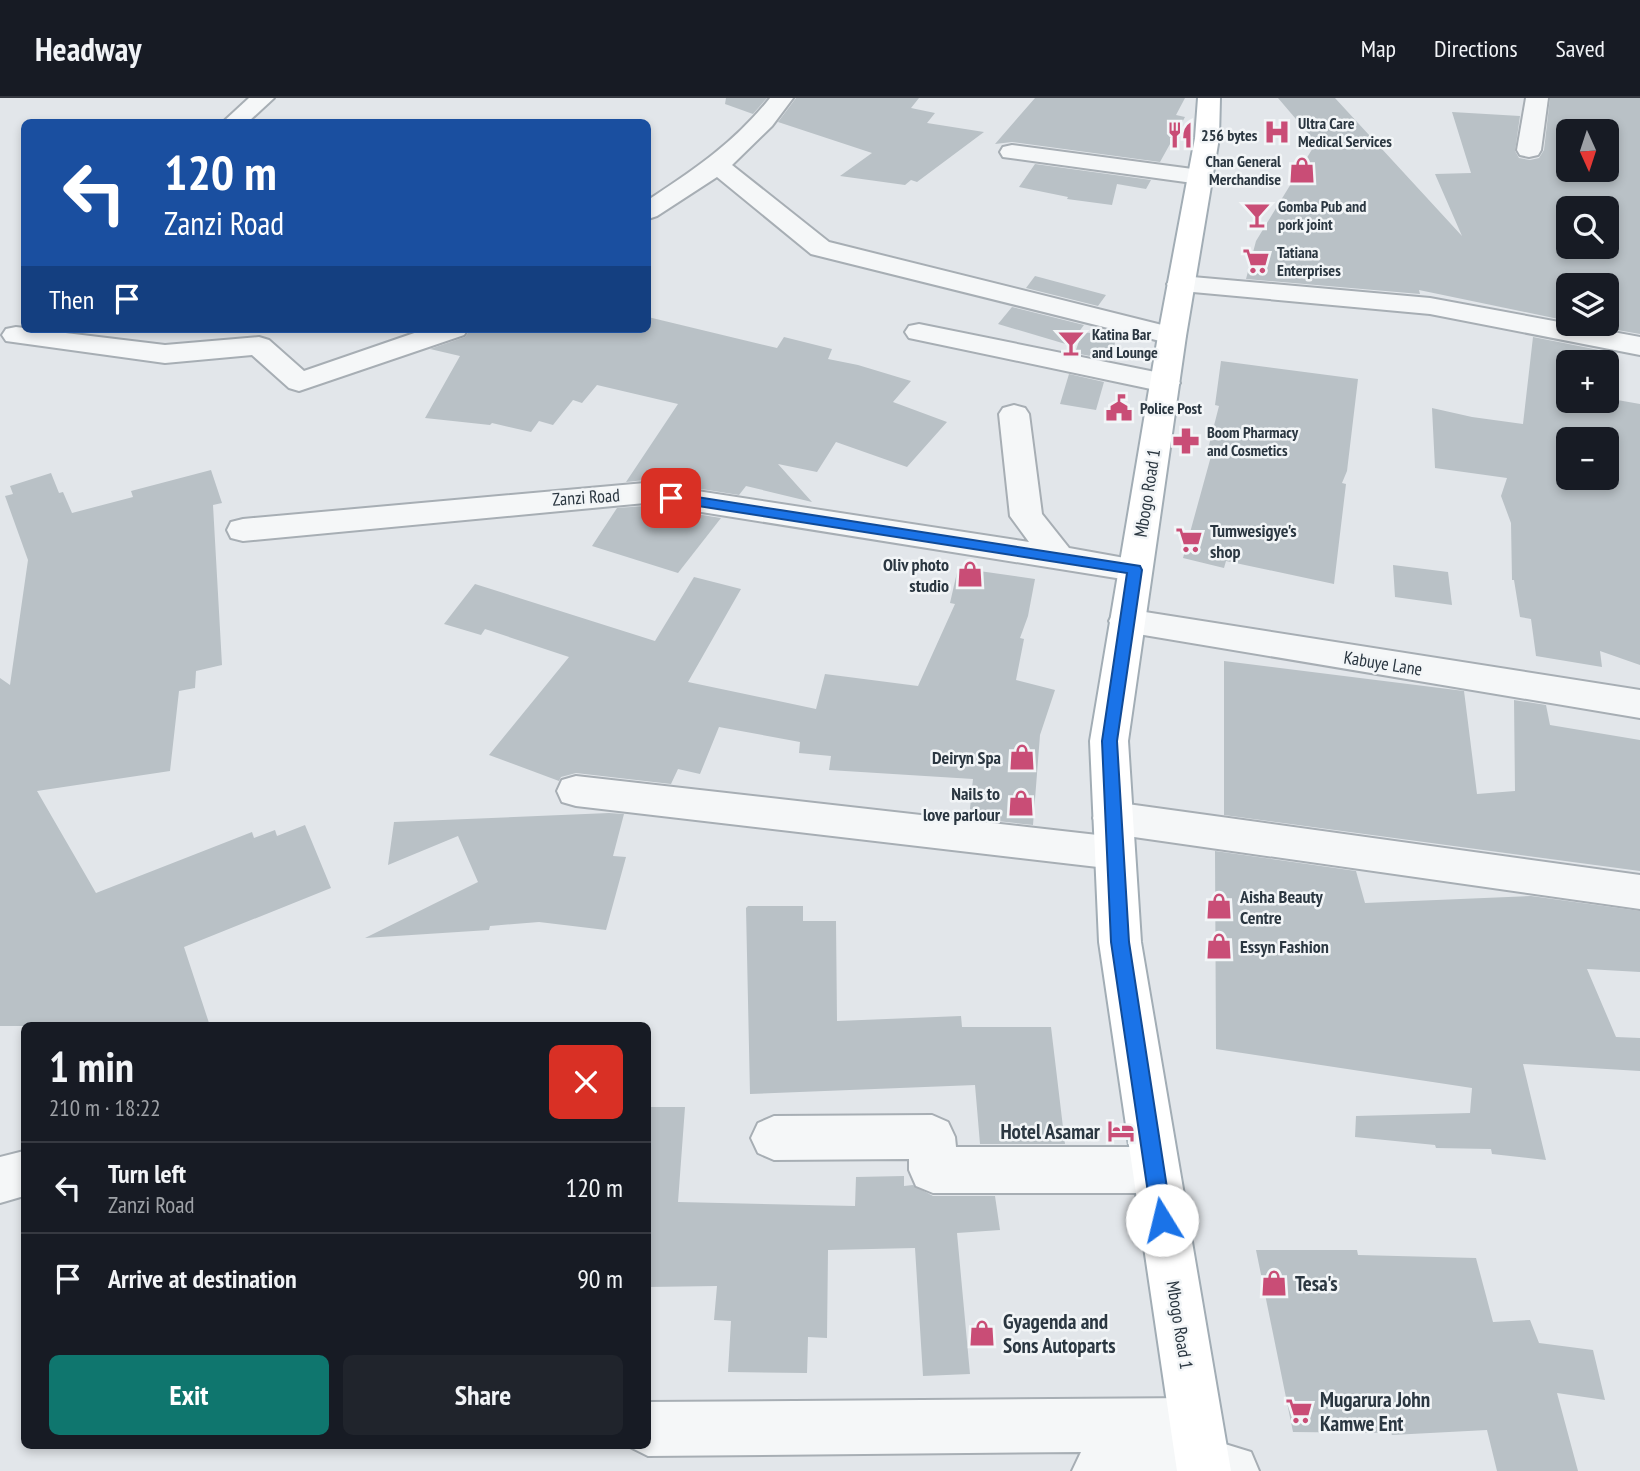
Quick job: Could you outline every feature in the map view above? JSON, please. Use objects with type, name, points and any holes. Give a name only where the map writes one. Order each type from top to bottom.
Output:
[{"type":"main road","name":"Mbogo Road 1","points":[[1209,98],[1207,138],[1126,621],[1110,741],[1120,942],[1154,1170],[1209,1458]]},
{"type":"street","points":[[238,119],[263,98]]},
{"type":"street","points":[[651,209],[718,165],[764,121],[782,98]]},
{"type":"street","points":[[1529,150],[1537,98]]},
{"type":"street","points":[[1012,152],[1200,177]]},
{"type":"street","points":[[718,165],[820,248],[1172,336]]},
{"type":"street","points":[[1181,284],[1430,306],[1640,346]]},
{"type":"street","points":[[919,331],[1165,383]]},
{"type":"street","points":[[13,338],[165,354],[259,346],[299,382],[442,333]]},
{"type":"street","points":[[1014,414],[1026,516],[1059,559]]},
{"type":"street","name":"Zanzi Road","points":[[243,530],[588,496],[645,493],[1135,570]]},
{"type":"street","name":"Kabuye Lane","points":[[1126,621],[1640,705]]},
{"type":"street","points":[[576,791],[1114,836],[1640,892]]},
{"type":"street","points":[[774,1138],[933,1137],[933,1170],[1154,1170]]},
{"type":"street","points":[[0,1180],[21,1175]]},
{"type":"street","points":[[651,1429],[1209,1458]]},
{"type":"street","points":[[1099,1471],[1209,1458]]},
{"type":"building","points":[[726,98],[767,98],[753,114],[725,104]]},
{"type":"building","points":[[796,98],[919,98],[911,108],[935,113],[927,123],[984,132],[917,182],[911,180],[905,185],[840,176],[872,153],[778,122]]},
{"type":"building","points":[[1035,98],[1185,98],[1176,115],[1185,117],[1160,162],[1012,142],[995,144]]},
{"type":"building","points":[[1278,98],[1335,98],[1462,236],[1435,174],[1471,173],[1452,112],[1520,116],[1515,151],[1519,158],[1530,160],[1539,158],[1544,150],[1550,98],[1640,98],[1640,334],[1619,330],[1619,273],[1556,273],[1556,319],[1419,290],[1420,294],[1246,279],[1256,241],[1319,138],[1313,139]]},
{"type":"building","points":[[1035,164],[1151,180],[1146,189],[1117,184],[1112,205],[1067,199],[1068,197],[1019,187]]},
{"type":"building","points":[[1035,276],[1106,295],[1098,306],[1026,288]]},
{"type":"building","points":[[1012,307],[1084,325],[1069,345],[998,324]]},
{"type":"building","points":[[651,318],[777,348],[784,337],[832,349],[828,359],[911,381],[893,402],[947,422],[907,467],[836,442],[817,472],[778,464],[812,502],[746,486],[739,495],[645,480],[626,482],[678,404],[597,385],[582,403],[573,400],[553,425],[539,421],[531,432],[492,423],[490,425],[425,418],[460,356],[430,349],[465,337],[468,333],[651,333]]},
{"type":"building","points":[[1082,332],[1117,336],[1110,360],[1075,353]]},
{"type":"building","points":[[1533,337],[1599,350],[1556,350],[1556,413],[1619,413],[1619,400],[1640,404],[1640,665],[1600,651],[1602,667],[1536,656],[1531,619],[1520,617],[1512,580],[1511,523],[1501,496],[1507,478],[1435,468],[1432,408],[1523,424]]},
{"type":"building","points":[[1221,361],[1358,379],[1347,471],[1342,483],[1346,484],[1334,584],[1226,561],[1224,568],[1183,558],[1213,449],[1208,449],[1219,406],[1215,405]]},
{"type":"building","points":[[1069,374],[1104,382],[1096,410],[1060,404]]},
{"type":"building","points":[[211,470],[222,503],[213,505],[222,665],[196,671],[195,688],[179,691],[170,771],[37,791],[96,893],[252,832],[254,838],[275,830],[277,836],[305,825],[331,888],[184,947],[209,1022],[21,1022],[21,1026],[0,1026],[0,678],[10,685],[28,560],[5,496],[13,494],[10,486],[51,473],[59,493],[63,492],[72,513],[133,497],[131,491]]},
{"type":"building","points":[[645,506],[721,518],[678,573],[592,546],[617,508]]},
{"type":"building","points":[[1393,565],[1448,572],[1452,605],[1395,597]]},
{"type":"building","points":[[958,568],[1035,579],[1028,616],[1020,638],[1024,639],[1016,680],[1055,690],[1040,735],[1033,825],[969,818],[973,779],[829,770],[831,756],[799,753],[800,742],[719,727],[700,774],[678,769],[671,784],[576,773],[561,777],[559,781],[489,755],[569,657],[485,629],[481,635],[444,624],[475,584],[655,641],[694,577],[741,589],[688,682],[816,709],[825,674],[918,686],[955,604],[950,603]]},
{"type":"building","points":[[1224,661],[1464,691],[1477,794],[1515,791],[1514,700],[1546,705],[1550,725],[1640,740],[1640,871],[1224,815]]},
{"type":"building","points":[[624,814],[613,856],[626,857],[606,930],[539,922],[490,926],[489,930],[365,938],[478,882],[458,836],[388,865],[394,822]]},
{"type":"building","points":[[1215,851],[1356,871],[1365,903],[1531,896],[1640,911],[1640,972],[1587,969],[1616,1037],[1640,1038],[1640,1071],[1523,1064],[1546,1160],[1492,1154],[1491,1149],[1436,1148],[1435,1145],[1355,1137],[1356,1116],[1470,1113],[1472,1088],[1216,1049]]},
{"type":"building","points":[[748,906],[803,906],[803,921],[836,921],[837,1021],[961,1016],[962,1027],[1051,1027],[1065,1144],[980,1144],[975,1085],[750,1094]]},
{"type":"building","points":[[651,1107],[685,1107],[678,1202],[855,1206],[856,1177],[904,1176],[904,1186],[913,1185],[933,1196],[995,1196],[1000,1230],[957,1233],[970,1374],[923,1376],[915,1248],[828,1250],[827,1338],[808,1337],[807,1373],[728,1372],[731,1321],[714,1320],[717,1286],[651,1287]]},
{"type":"building","points":[[1256,1250],[1357,1250],[1358,1255],[1476,1258],[1493,1322],[1530,1320],[1539,1343],[1593,1350],[1605,1400],[1557,1393],[1578,1471],[1497,1471],[1487,1430],[1392,1435],[1293,1432]]},
{"type":"place","name":"Ultra Care Medical Services","points":[[1277,132]]},
{"type":"place","name":"256 bytes","points":[[1180,135]]},
{"type":"place","name":"Chan General Merchandise","points":[[1302,170]]},
{"type":"place","name":"Gomba Pub and pork joint","points":[[1257,215]]},
{"type":"place","name":"Tatiana Enterprises","points":[[1256,261]]},
{"type":"place","name":"Katina Bar and Lounge","points":[[1071,343]]},
{"type":"place","name":"Police Post","points":[[1119,408]]},
{"type":"place","name":"Boom Pharmacy and Cosmetics","points":[[1186,441]]},
{"type":"place","name":"Tumwesigye's shop","points":[[1189,540]]},
{"type":"place","name":"Oliv photo studio","points":[[970,574]]},
{"type":"place","name":"Deiryn Spa","points":[[1022,757]]},
{"type":"place","name":"Nails to love parlour","points":[[1021,803]]},
{"type":"place","name":"Aisha Beauty Centre","points":[[1219,906]]},
{"type":"place","name":"Essyn Fashion","points":[[1219,946]]},
{"type":"place","name":"Hotel Asamar","points":[[1121,1131]]},
{"type":"place","name":"Tesa's","points":[[1274,1283]]},
{"type":"place","name":"Gyagenda and Sons Autoparts","points":[[982,1333]]},
{"type":"place","name":"Mugarura John Kamwe Ent","points":[[1299,1411]]},
{"type":"route","points":[[671,498],[1135,570],[1110,741],[1120,942],[1162,1220]]}]
